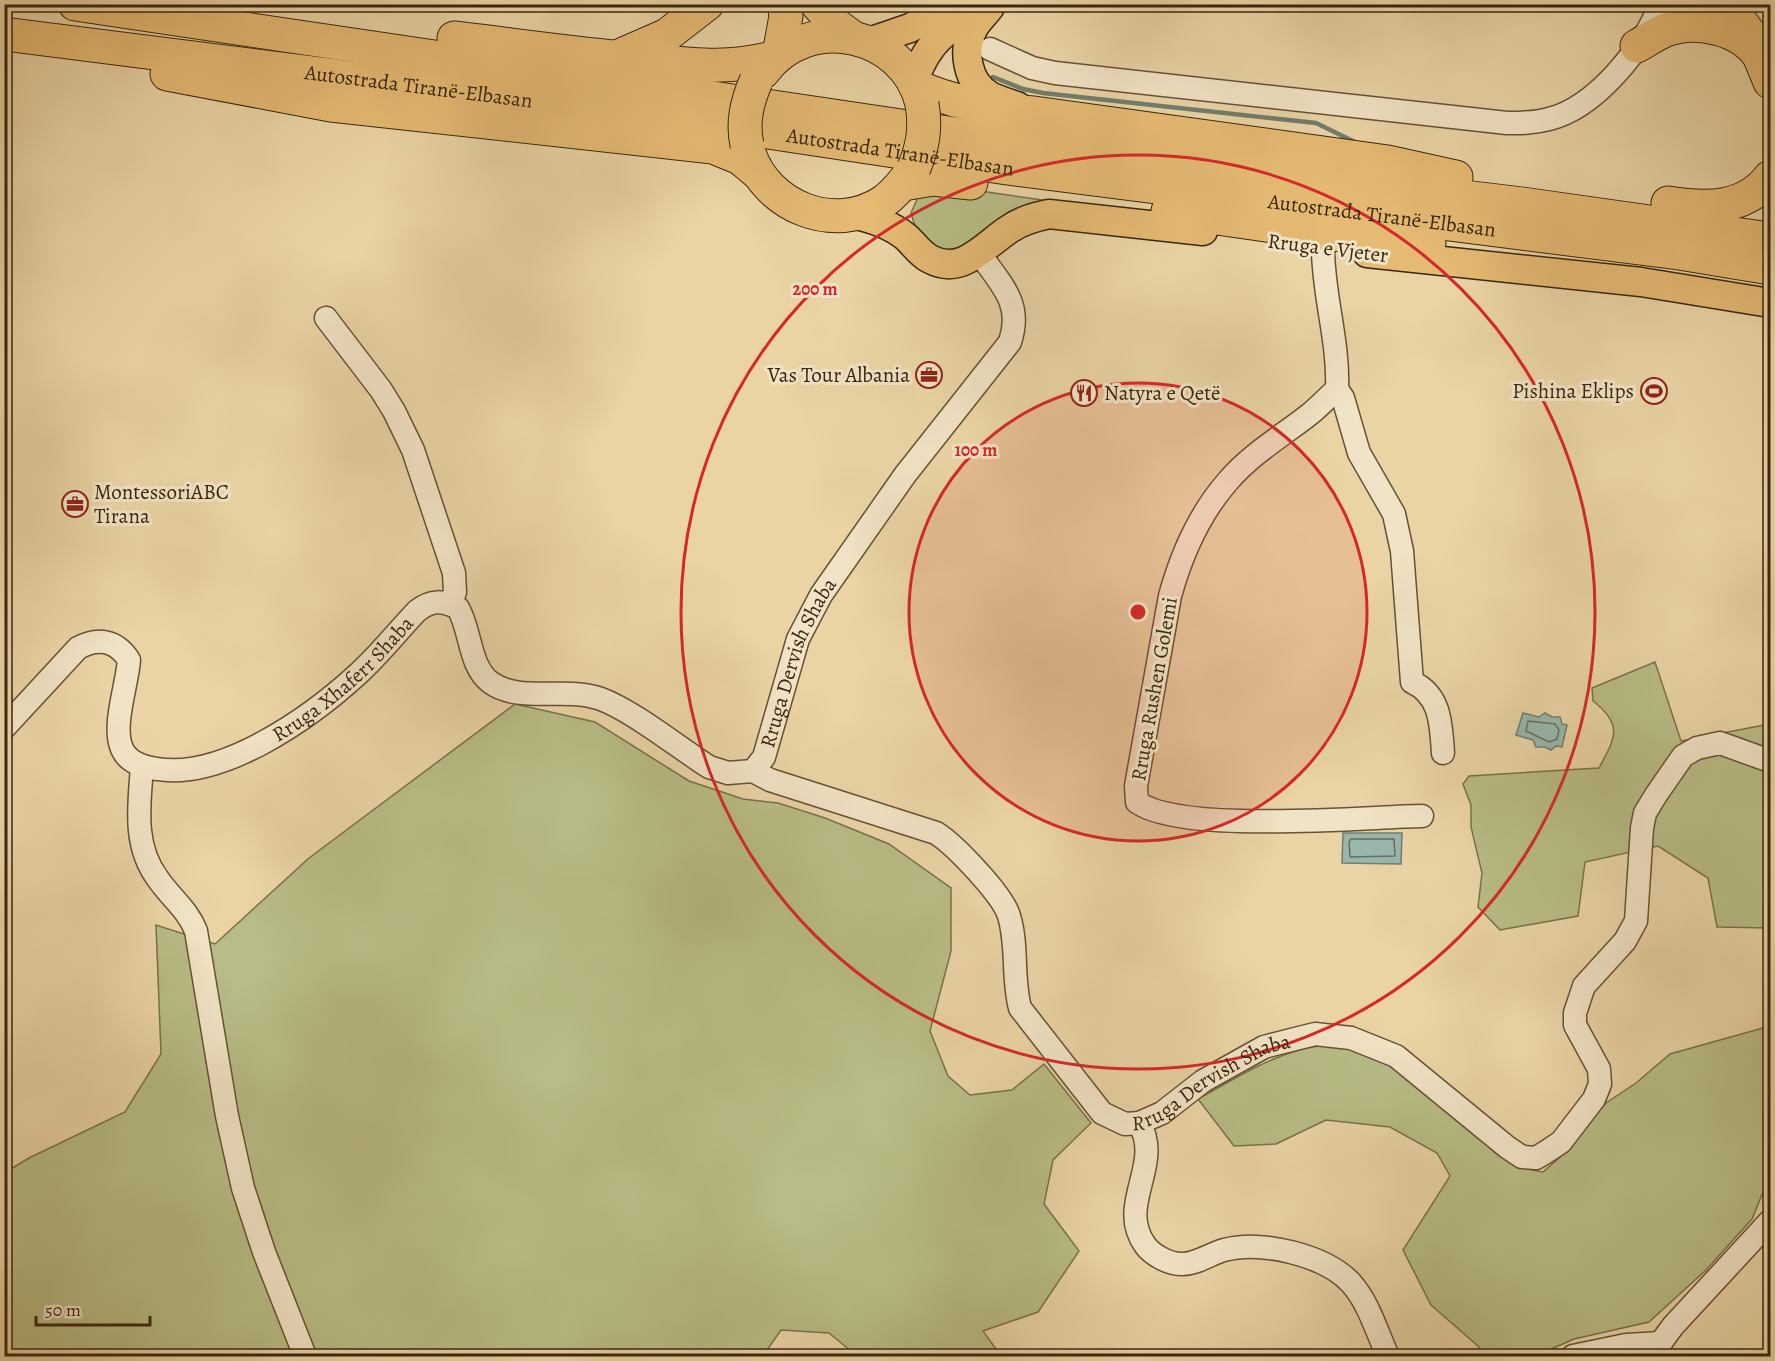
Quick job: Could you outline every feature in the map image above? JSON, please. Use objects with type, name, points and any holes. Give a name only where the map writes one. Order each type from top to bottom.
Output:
[{"type":"highway","name":"Autostrada Tiranë-Elbasan","points":[[75,4],[1009,142],[1654,222],[1770,239]]},
{"type":"highway","points":[[194,4],[615,57],[730,67],[771,64],[804,40],[827,35],[860,39]]},
{"type":"highway","points":[[615,57],[667,35],[707,4]]},
{"type":"highway","points":[[784,4],[786,16],[771,64],[748,98],[745,117],[752,159],[777,195],[802,210],[821,215],[851,214],[881,203],[906,180],[923,145],[925,121],[918,90],[897,60],[836,25],[817,4]]},
{"type":"highway","points":[[1728,4],[1746,26],[1767,61]]},
{"type":"highway","points":[[1754,4],[1767,61]]},
{"type":"highway","points":[[1637,46],[1665,30],[1703,25],[1734,35],[1767,61]]},
{"type":"highway","name":"Autostrada Tiranë-Elbasan","points":[[17,35],[701,122],[1007,168],[1679,253],[1770,268]]},
{"type":"highway","points":[[17,35],[172,75],[331,105],[713,147],[740,158],[752,159]]},
{"type":"highway","points":[[918,90],[958,103],[999,111],[1034,113],[1698,207],[1726,205],[1743,200],[1763,186],[1770,177]]},
{"type":"highway","points":[[1388,162],[1654,222]]},
{"type":"highway","points":[[906,180],[946,179],[1322,233],[1625,257],[1679,253]]},
{"type":"main road","points":[[860,39],[910,28],[954,4]]},
{"type":"main road","points":[[918,90],[929,46],[942,33],[992,6]]},
{"type":"main road","points":[[992,6],[974,27],[967,44],[969,69],[977,84],[989,96],[1034,113]]},
{"type":"main road","points":[[906,180],[908,239]]},
{"type":"main road","name":"Rruga e Vjeter","points":[[851,214],[880,221],[908,239],[929,259],[940,263],[960,263],[980,254],[1008,230],[1028,218],[1049,214],[1323,248],[1641,282],[1770,303]]},
{"type":"street","points":[[1637,46],[1660,4]]},
{"type":"street","points":[[990,49],[1032,68],[1055,74],[1507,123],[1528,123],[1551,119],[1579,105],[1601,89],[1660,21],[1682,4]]},
{"type":"street","points":[[1323,248],[1323,264],[1337,353],[1337,389],[1343,398],[1359,453],[1394,514],[1402,552],[1412,682],[1424,687],[1441,716],[1443,753]]},
{"type":"street","name":"Rruga Dervish Shaba","points":[[980,254],[1010,297],[1016,312],[1015,327],[1010,342],[905,475],[821,596],[798,639],[764,757],[753,771],[770,780],[936,833],[955,847],[1003,903],[1009,916],[1015,990],[1020,1008],[1030,1024],[1102,1113],[1125,1124],[1139,1124],[1162,1113],[1203,1081],[1264,1047],[1315,1034],[1351,1038],[1396,1056],[1521,1156],[1536,1158],[1561,1142],[1594,1099],[1600,1084],[1599,1069],[1575,1025],[1575,1013],[1584,986],[1625,941],[1636,921],[1639,853],[1645,813],[1683,756],[1697,748],[1720,743],[1770,761]]},
{"type":"street","points":[[326,318],[381,390],[413,450],[454,573],[455,592],[450,604],[458,608],[464,618],[481,673],[490,683],[513,692],[568,692],[602,700],[709,767],[728,773],[753,771]]},
{"type":"street","name":"Rruga Rushen Golemi","points":[[1337,389],[1311,413],[1254,456],[1229,480],[1211,503],[1196,531],[1175,576],[1170,596],[1136,786],[1137,802],[1161,814],[1223,821],[1422,816]]},
{"type":"street","name":"Rruga Xhaferr Shaba","points":[[142,767],[165,770],[214,764],[256,747],[311,711],[357,675],[427,603],[450,604]]},
{"type":"street","points":[[4,728],[78,648],[91,641],[104,642],[123,651],[129,660],[118,729],[121,747],[131,761],[142,767],[139,823],[142,847],[156,877],[190,916],[196,932],[227,1116],[243,1188],[264,1252],[305,1356]]},
{"type":"street","points":[[1139,1124],[1146,1135],[1148,1160],[1136,1196],[1136,1212],[1146,1246],[1170,1262],[1183,1265],[1240,1247],[1264,1249],[1318,1260],[1336,1269],[1353,1285],[1388,1356]]},
{"type":"street","points":[[1573,1356],[1626,1345],[1656,1350],[1673,1326],[1770,1221]]},
{"type":"green space","points":[[953,187],[1049,201],[993,227],[946,257],[917,233],[911,213],[919,195]]},
{"type":"green space","points":[[1655,662],[1681,741],[1770,724],[1770,928],[1717,927],[1708,878],[1658,846],[1585,862],[1578,916],[1500,930],[1478,907],[1482,873],[1471,827],[1471,805],[1463,784],[1469,776],[1599,768],[1614,732],[1609,717],[1593,701],[1592,688]]},
{"type":"green space","points":[[515,704],[595,722],[689,781],[743,799],[778,803],[825,818],[889,844],[951,888],[951,951],[930,1031],[948,1076],[970,1095],[1012,1090],[1044,1064],[1091,1123],[1053,1160],[1044,1204],[1079,1251],[1038,1312],[983,1331],[1001,1356],[857,1356],[829,1333],[781,1330],[763,1356],[8,1356],[4,1333],[4,1173],[29,1158],[125,1112],[161,1054],[156,925],[215,944],[309,858]]},
{"type":"green space","points":[[1770,1026],[1770,1175],[1752,1219],[1706,1270],[1649,1322],[1574,1339],[1535,1356],[1485,1356],[1478,1346],[1431,1305],[1403,1250],[1450,1176],[1437,1153],[1390,1127],[1326,1120],[1276,1144],[1234,1146],[1198,1099],[1258,1066],[1302,1049],[1324,1045],[1346,1046],[1368,1051],[1394,1065],[1497,1152],[1522,1167],[1543,1172],[1559,1158],[1606,1103],[1636,1083],[1670,1054]]},
{"type":"water","points":[[1523,713],[1539,717],[1545,713],[1552,717],[1560,717],[1562,724],[1567,725],[1562,747],[1556,746],[1551,750],[1536,747],[1533,740],[1516,735]]},
{"type":"water","points":[[1343,833],[1402,833],[1401,864],[1342,863]]},
{"type":"waterway","points":[[910,4],[920,12]]},
{"type":"waterway","points":[[993,77],[1023,89],[1043,93],[1316,123],[1359,144]]},
{"type":"place","name":"Vas Tour Albania","points":[[929,375]]},
{"type":"place","name":"Pishina Eklips","points":[[1654,391]]},
{"type":"place","name":"Natyra e Qetë","points":[[1084,393]]},
{"type":"place","name":"MontessoriABC Tirana","points":[[75,504]]}]
